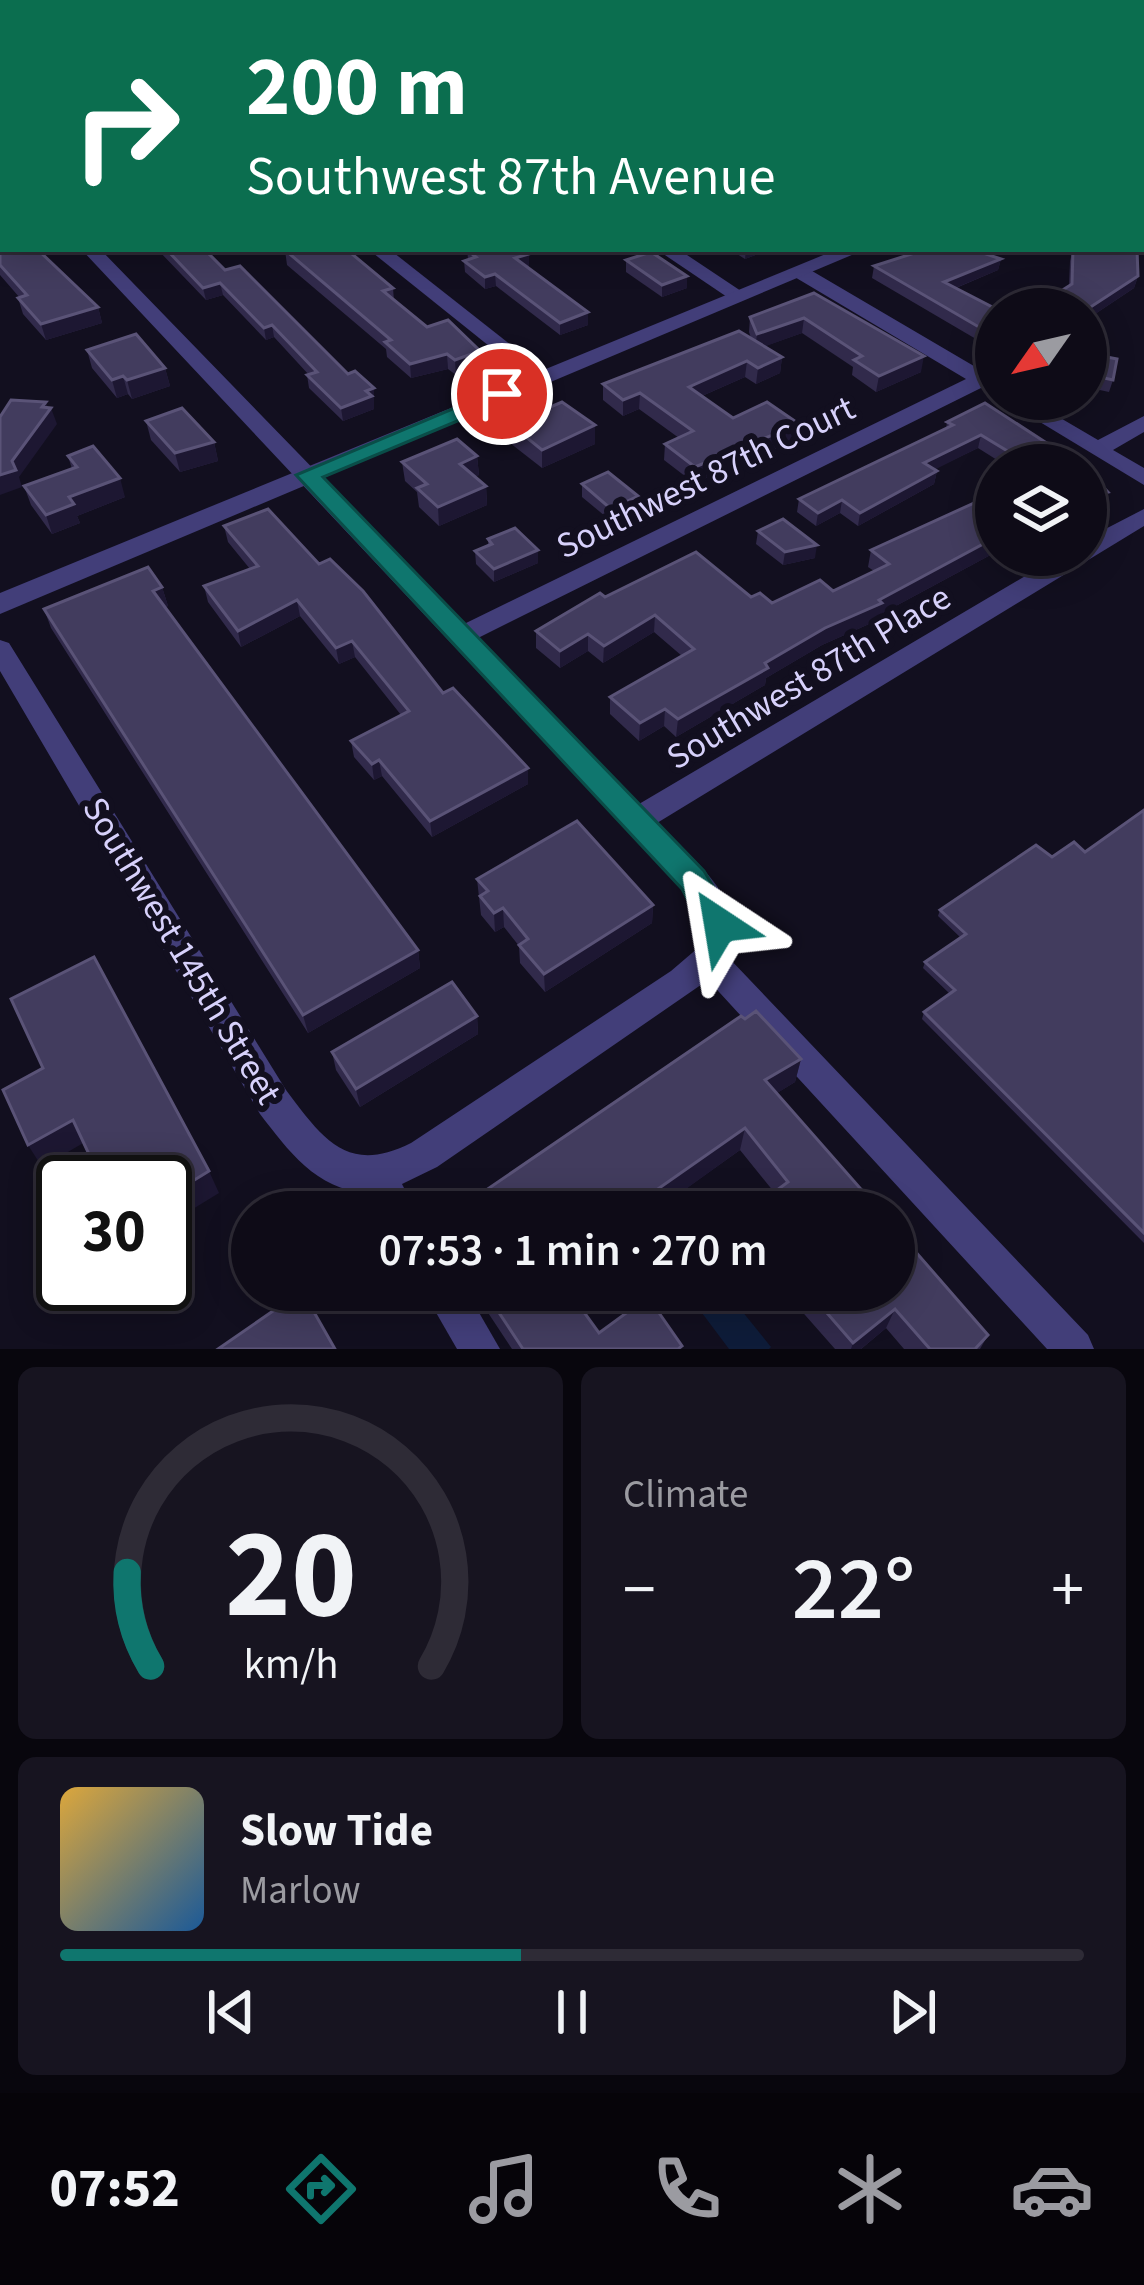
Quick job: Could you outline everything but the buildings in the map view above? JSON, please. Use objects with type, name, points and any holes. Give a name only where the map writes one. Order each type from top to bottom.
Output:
[{"type":"street","points":[[93,252],[637,821],[716,910],[722,936],[710,960],[424,1155],[377,1176],[385,1191]]},
{"type":"street","points":[[380,252],[541,378]]},
{"type":"street","points":[[670,252],[740,297]]},
{"type":"street","points":[[0,604],[849,252]]},
{"type":"street","points":[[800,272],[975,376]]},
{"type":"street","name":"Southwest 87th Court","points":[[459,637],[975,391]]},
{"type":"street","points":[[1048,420],[1087,444]]},
{"type":"street","points":[[1107,444],[1144,423]]},
{"type":"street","points":[[1107,456],[1144,478]]},
{"type":"street","name":"Southwest 87th Place","points":[[1107,538],[1144,515]]},
{"type":"street","name":"Southwest 87th Place","points":[[637,821],[1044,576]]},
{"type":"street","name":"Southwest 145th Street","points":[[0,649],[273,1102],[324,1159],[350,1175],[377,1176]]},
{"type":"street","points":[[710,960],[1074,1349]]},
{"type":"street","points":[[456,1311],[479,1349]]},
{"type":"water","points":[[700,1311],[742,1311],[771,1347],[729,1349]]},
{"type":"route","points":[[502,394],[308,475],[693,880],[716,910],[720,925]]}]
